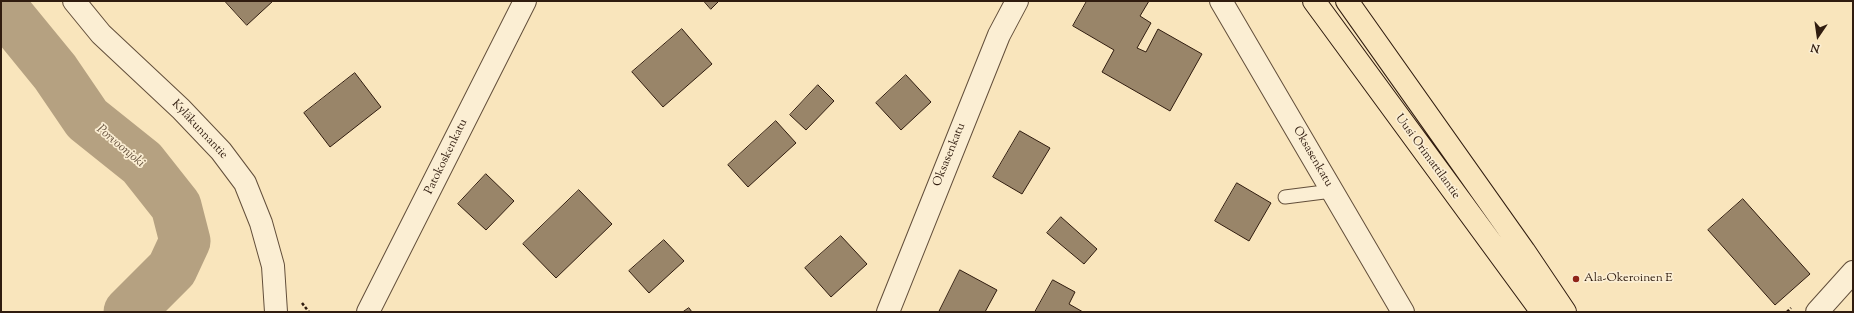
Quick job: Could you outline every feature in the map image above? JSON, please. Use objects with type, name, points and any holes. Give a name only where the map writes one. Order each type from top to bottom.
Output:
[{"type":"main road","name":"Uusi Orimattilantie","points":[[1314,1],[1542,312]]},
{"type":"main road","name":"Uusi Orimattilantie","points":[[1347,1],[1524,251],[1565,312]]},
{"type":"street","name":"Kyläkunnantie","points":[[74,1],[101,34],[181,109],[221,151],[245,183],[261,223],[273,266],[276,312]]},
{"type":"street","name":"Patokoskenkatu","points":[[368,312],[525,1]]},
{"type":"street","name":"Oksasenkatu","points":[[888,312],[999,34],[1017,1]]},
{"type":"street","name":"Oksasenkatu","points":[[1221,1],[1403,312]]},
{"type":"street","points":[[1817,312],[1853,272]]},
{"type":"lane","points":[[1285,197],[1332,192]]},
{"type":"building","points":[[225,1],[273,1],[247,25]]},
{"type":"building","points":[[704,1],[719,1],[711,9]]},
{"type":"building","points":[[1087,1],[1149,1],[1140,16],[1151,23],[1137,48],[1146,52],[1158,29],[1202,54],[1170,111],[1102,72],[1114,50],[1073,26]]},
{"type":"building","points":[[682,29],[712,64],[663,107],[632,72]]},
{"type":"building","points":[[355,73],[381,107],[330,147],[304,113]]},
{"type":"building","points":[[906,75],[931,102],[901,130],[876,103]]},
{"type":"building","points":[[818,85],[834,101],[806,130],[790,115]]},
{"type":"building","points":[[776,121],[796,143],[748,187],[728,165]]},
{"type":"building","points":[[1020,131],[1050,148],[1022,194],[993,177]]},
{"type":"building","points":[[486,174],[514,201],[486,230],[458,204]]},
{"type":"building","points":[[1237,183],[1271,203],[1249,241],[1215,221]]},
{"type":"building","points":[[579,190],[612,224],[556,278],[523,244]]},
{"type":"building","points":[[1743,199],[1810,274],[1775,305],[1708,230]]},
{"type":"building","points":[[1061,217],[1097,249],[1084,264],[1047,233]]},
{"type":"building","points":[[841,236],[867,264],[831,297],[805,268]]},
{"type":"building","points":[[664,240],[684,261],[649,293],[629,271]]},
{"type":"building","points":[[960,270],[997,290],[985,312],[939,312]]},
{"type":"building","points":[[1053,280],[1075,292],[1069,304],[1083,312],[1035,312]]},
{"type":"building","points":[[689,308],[692,312],[683,312]]},
{"type":"waterway","name":"Porvoonjoki","points":[[1,6],[55,72],[87,119],[142,163],[176,206],[185,241],[172,269],[129,312]]},
{"type":"place","name":"Ala-Okeroinen E","points":[[1576,279]]}]
